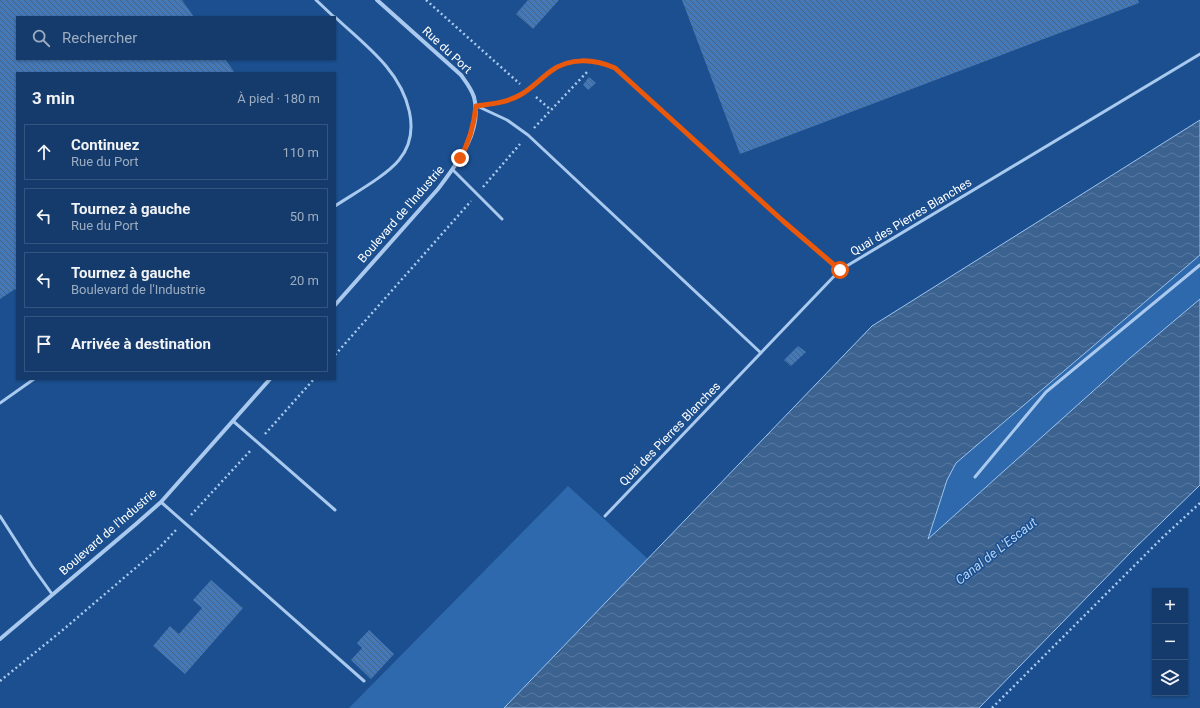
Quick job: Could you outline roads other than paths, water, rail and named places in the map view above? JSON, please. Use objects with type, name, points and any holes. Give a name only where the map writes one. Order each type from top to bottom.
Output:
[{"type":"street","name":"Rue du Port","points":[[377,0],[462,75],[470,87],[476,106]]},
{"type":"street","name":"Boulevard de l'Industrie","points":[[336,304],[438,189],[453,170],[468,145],[476,106]]},
{"type":"street","name":"Boulevard de l'Industrie","points":[[0,639],[160,502],[269,380]]},
{"type":"lane","points":[[316,0],[334,16]]},
{"type":"lane","points":[[336,18],[387,66],[406,100],[412,124],[410,138],[406,149],[399,160],[389,170],[336,205]]},
{"type":"lane","name":"Quai des Pierres Blanches","points":[[605,516],[840,270],[1200,54]]},
{"type":"lane","points":[[476,106],[513,99],[528,90],[552,70],[563,64],[574,61],[597,61],[615,68],[783,221],[840,270]]},
{"type":"lane","points":[[476,106],[507,120],[528,135],[761,353]]},
{"type":"lane","points":[[453,170],[502,218]]},
{"type":"lane","points":[[975,477],[1046,392],[1200,265]]},
{"type":"lane","points":[[0,403],[33,380]]},
{"type":"lane","points":[[233,421],[335,510]]},
{"type":"lane","points":[[160,502],[364,681]]},
{"type":"lane","points":[[0,516],[52,594]]},
{"type":"water","name":"Canal de L'Escaut","points":[[1200,120],[1200,255],[956,463],[947,480],[928,539],[1130,358],[1200,299],[1200,485],[1132,551],[979,708],[504,708],[872,326]]}]
